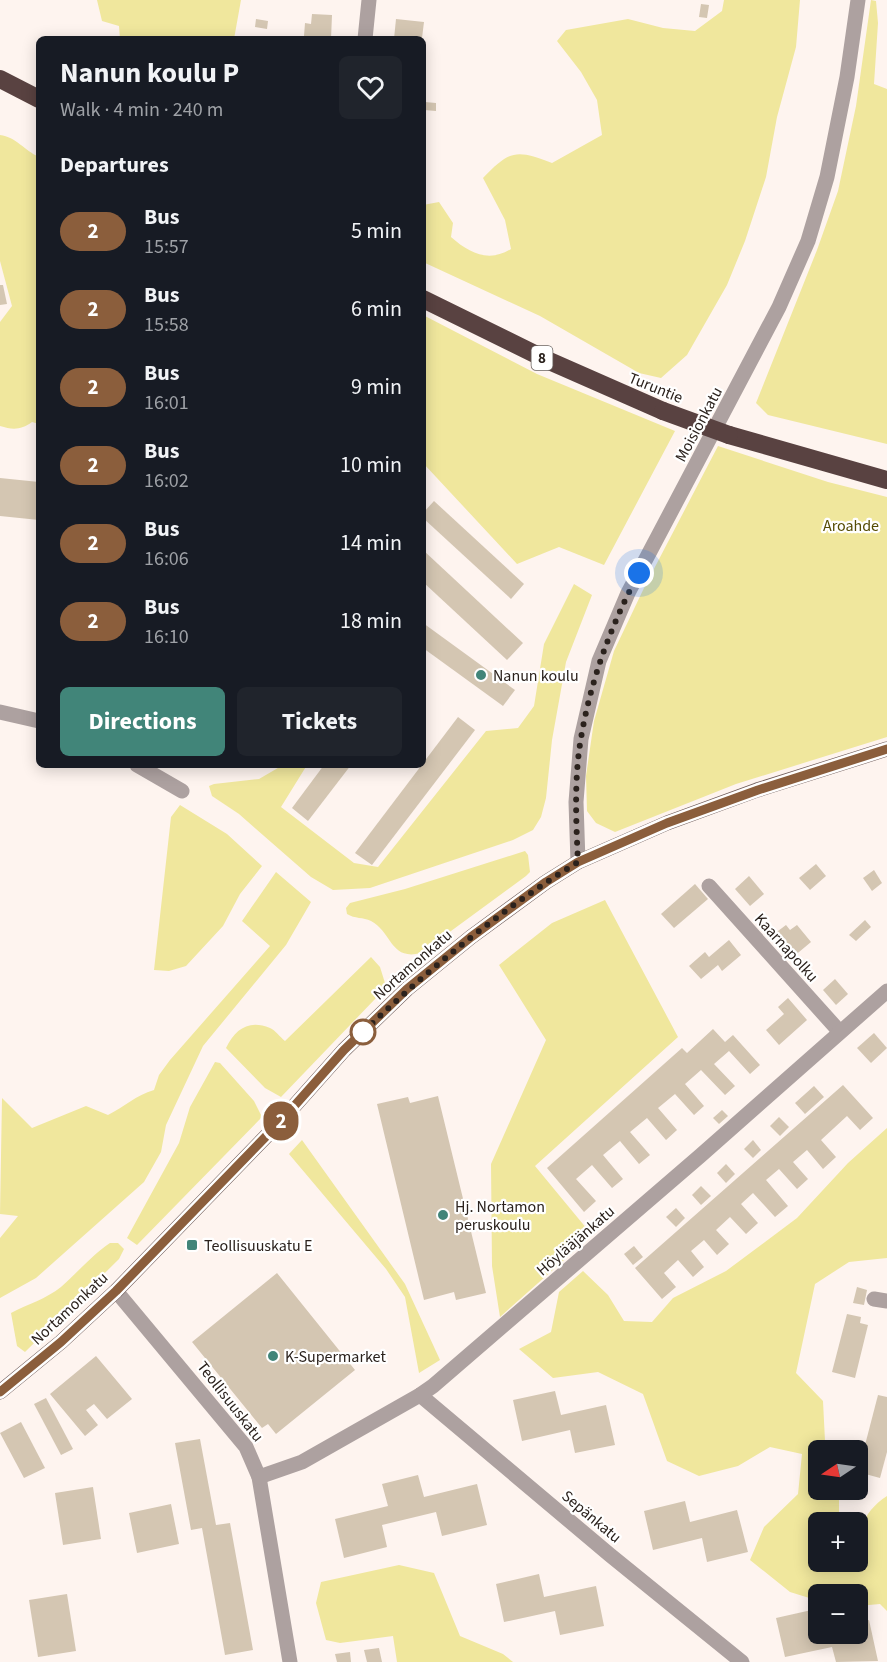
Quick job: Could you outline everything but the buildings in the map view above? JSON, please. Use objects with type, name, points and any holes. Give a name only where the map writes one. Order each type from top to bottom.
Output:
[{"type":"highway","points":[[0,79],[36,97]]},
{"type":"highway","name":"Turuntie","points":[[426,300],[547,360],[663,411],[729,435],[887,480]]},
{"type":"main road","name":"Nortamonkatu","points":[[0,1392],[61,1342],[116,1291],[280,1122],[344,1050],[407,989],[471,937],[546,882],[578,862],[710,807],[887,749]]},
{"type":"street","points":[[364,36],[369,0]]},
{"type":"street","name":"Moisionkatu","points":[[578,862],[576,801],[581,739],[599,661],[628,593],[779,307],[808,241],[827,177],[847,77],[858,0]]},
{"type":"street","points":[[0,712],[36,720]]},
{"type":"street","points":[[142,768],[182,791]]},
{"type":"street","name":"Kaarnapolku","points":[[709,886],[839,1031]]},
{"type":"street","name":"Höylääjänkatu","points":[[259,1478],[302,1462],[420,1395],[454,1369],[887,991]]},
{"type":"street","name":"Teollisuuskatu","points":[[116,1291],[246,1447],[259,1478],[290,1662]]},
{"type":"street","name":"Sepänkatu","points":[[420,1395],[610,1556],[742,1662]]},
{"type":"green space","points":[[97,0],[241,0],[235,36],[120,36],[119,26],[102,21]]},
{"type":"green space","points":[[724,0],[800,0],[796,47],[777,117],[766,177],[745,241],[727,285],[687,355],[661,378],[639,373],[540,316],[426,263],[426,204],[439,202],[453,223],[451,237],[465,248],[487,256],[503,253],[511,249],[505,220],[483,178],[507,157],[521,154],[552,163],[602,135],[597,100],[581,72],[557,41],[566,30],[628,19],[663,28],[695,31],[722,11]]},
{"type":"green space","points":[[871,0],[876,1],[878,23],[874,84],[887,89],[887,444],[768,415],[756,403],[838,191],[856,106]]},
{"type":"green space","points":[[0,135],[11,138],[36,155],[36,423],[32,422],[17,428],[0,426],[0,322],[12,306],[0,261]]},
{"type":"green space","points":[[426,317],[537,374],[675,431],[604,565],[559,547],[517,564],[426,466]]},
{"type":"green space","name":"Aroahde","points":[[718,446],[828,482],[887,497],[887,737],[736,784],[615,832],[596,823],[587,811],[586,776],[594,721],[614,651]]},
{"type":"green space","points":[[574,584],[592,595],[566,662],[552,740],[546,798],[541,817],[533,830],[513,840],[370,888],[333,890],[311,877],[239,814],[212,796],[209,786],[214,784],[259,779],[278,768],[305,768],[281,807],[354,863],[378,867],[486,731],[518,728],[534,706],[544,644]]},
{"type":"green space","points":[[180,805],[227,834],[262,866],[240,894],[223,926],[186,966],[169,971],[154,970],[171,817]]},
{"type":"green space","points":[[525,851],[528,855],[530,872],[526,876],[421,953],[403,953],[371,921],[347,914],[346,908],[350,903],[405,889]]},
{"type":"green space","points":[[276,872],[311,902],[286,945],[203,1046],[166,1125],[161,1152],[144,1182],[36,1278],[0,1298],[0,1238],[18,1216],[0,1214],[2,1098],[32,1128],[86,1106],[108,1115],[141,1095],[154,1090],[159,1075],[170,1060],[270,946],[242,921]]},
{"type":"green space","points":[[605,900],[678,1037],[535,1166],[592,1235],[500,1317],[492,1266],[491,1164],[546,1040],[499,965],[552,923]]},
{"type":"green space","points":[[371,957],[380,967],[385,983],[376,998],[281,1097],[265,1088],[226,1048],[238,1031],[249,1025],[262,1025],[270,1028],[285,1041]]},
{"type":"green space","points":[[215,1062],[220,1063],[254,1101],[262,1117],[137,1245],[127,1238],[179,1143],[190,1107]]},
{"type":"green space","points":[[887,1128],[887,1258],[849,1262],[815,1284],[796,1373],[823,1401],[825,1440],[808,1440],[808,1500],[839,1500],[839,1512],[808,1512],[808,1572],[868,1572],[868,1514],[887,1496],[887,1611],[880,1604],[868,1605],[868,1584],[808,1584],[808,1598],[790,1592],[750,1560],[764,1527],[798,1494],[802,1454],[770,1447],[738,1466],[699,1476],[667,1461],[643,1394],[598,1372],[553,1378],[519,1349],[551,1332],[559,1292],[583,1271],[608,1295],[624,1321],[652,1322],[673,1298],[726,1271],[797,1218],[848,1163]]},
{"type":"green space","points":[[302,1140],[405,1284],[440,1360],[419,1373],[405,1297],[386,1269],[289,1154]]},
{"type":"green space","points":[[110,1243],[118,1243],[124,1249],[119,1259],[25,1352],[17,1346],[11,1313],[55,1291]]},
{"type":"green space","points":[[399,1565],[434,1573],[460,1636],[503,1654],[513,1662],[397,1662],[393,1636],[340,1643],[326,1640],[316,1603],[321,1582]]},
{"type":"bus line","name":"2","points":[[0,1392],[61,1342],[116,1291],[280,1122],[344,1050],[407,989],[471,937],[546,882],[578,862],[667,823],[758,790],[887,749]]},
{"type":"place","name":"Nanun koulu","points":[[481,675]]},
{"type":"place","name":"Hj. Nortamon peruskoulu","points":[[443,1215]]},
{"type":"place","name":"Teollisuuskatu E","points":[[192,1245]]},
{"type":"place","name":"K-Supermarket","points":[[273,1356]]},
{"type":"route","points":[[363,1032],[360,1035],[407,989],[471,937],[546,882],[578,862],[576,801],[581,739],[599,661],[639,573]]}]
